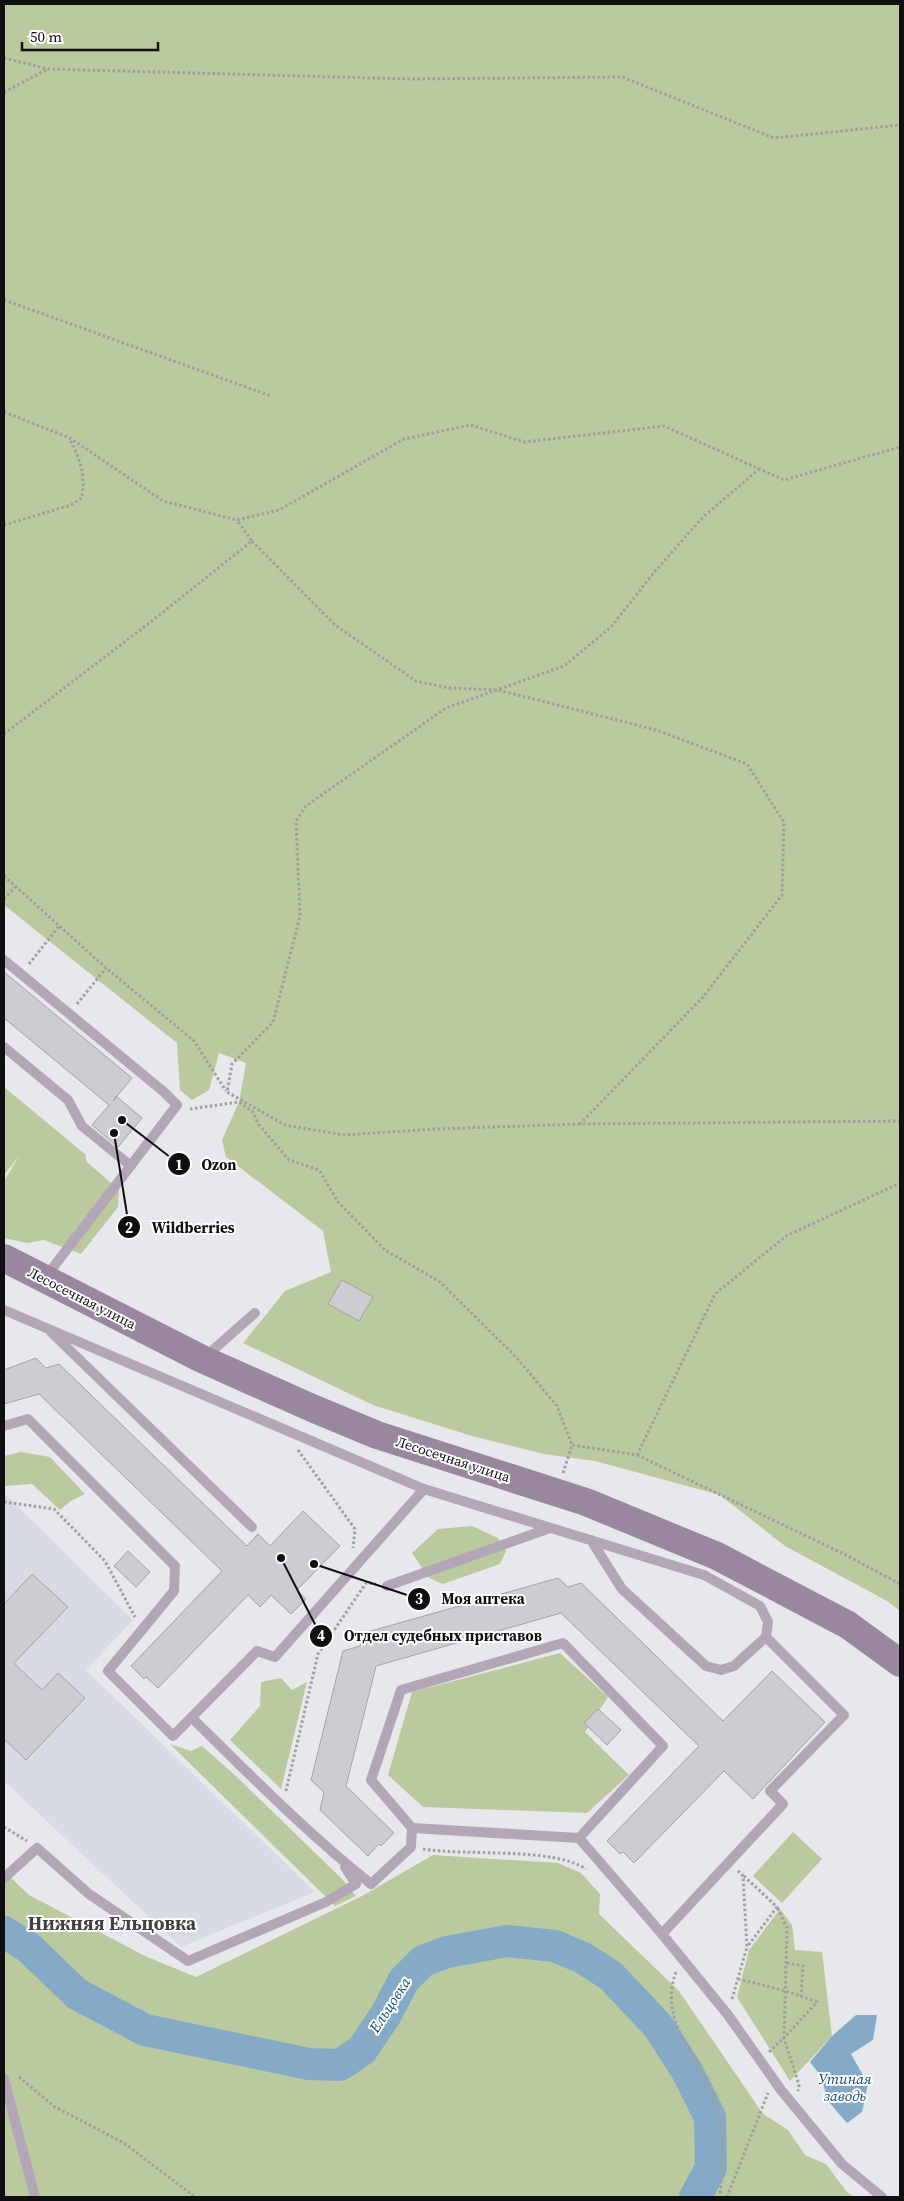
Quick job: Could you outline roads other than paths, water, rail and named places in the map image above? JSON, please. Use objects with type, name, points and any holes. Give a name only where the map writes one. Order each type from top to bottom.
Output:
[{"type":"street","name":"Лесосечная улица","points":[[4,1258],[202,1359],[378,1435],[586,1502],[717,1556],[848,1625],[900,1663]]},
{"type":"lane","points":[[4,960],[164,1092],[177,1105],[44,1279]]},
{"type":"lane","points":[[4,1048],[68,1100],[82,1126],[131,1166]]},
{"type":"lane","points":[[4,1310],[424,1489],[550,1528],[591,1540],[704,1575],[760,1606],[768,1622],[766,1637],[734,1666],[722,1670],[706,1666],[622,1589],[591,1540]]},
{"type":"lane","points":[[202,1359],[256,1313]]},
{"type":"lane","points":[[47,1328],[252,1526]]},
{"type":"lane","points":[[4,1426],[28,1419],[175,1566],[174,1591],[108,1671],[173,1736],[257,1651],[275,1657],[424,1489]]},
{"type":"lane","points":[[387,1586],[550,1528]]},
{"type":"lane","points":[[662,1934],[783,1804],[770,1791],[844,1716],[766,1637]]},
{"type":"lane","points":[[192,1718],[282,1807],[371,1884],[411,1847],[412,1828],[371,1780],[401,1690],[563,1643],[663,1746],[579,1838]]},
{"type":"lane","points":[[412,1828],[579,1838],[662,1934],[728,2015],[794,2106],[842,2164],[882,2197]]},
{"type":"lane","points":[[4,1878],[37,1848],[89,1894],[188,1961],[326,1902],[356,1884],[340,1859]]},
{"type":"lane","points":[[4,2080],[35,2197]]},
{"type":"water","name":"Утиная заводь","points":[[856,2015],[877,2015],[873,2040],[851,2054],[868,2084],[862,2112],[847,2123],[828,2101],[821,2076],[810,2062],[832,2036]]},
{"type":"waterway","name":"Ельцовка","points":[[4,1932],[28,1947],[77,1994],[145,2030],[309,2064],[340,2065],[362,2050],[385,2016],[404,1980],[423,1961],[447,1952],[507,1941],[555,1946],[583,1958],[611,1976],[658,2026],[687,2071],[710,2117],[711,2168],[695,2197]]},
{"type":"place","name":"Ozon","points":[[122,1120]]},
{"type":"place","name":"Wildberries","points":[[114,1133]]},
{"type":"place","name":"Отдел судебных приставов","points":[[281,1558]]},
{"type":"place","name":"Моя аптека","points":[[314,1564]]},
{"type":"district","name":"Нижняя Ельцовка","points":[[112,1923]]}]
